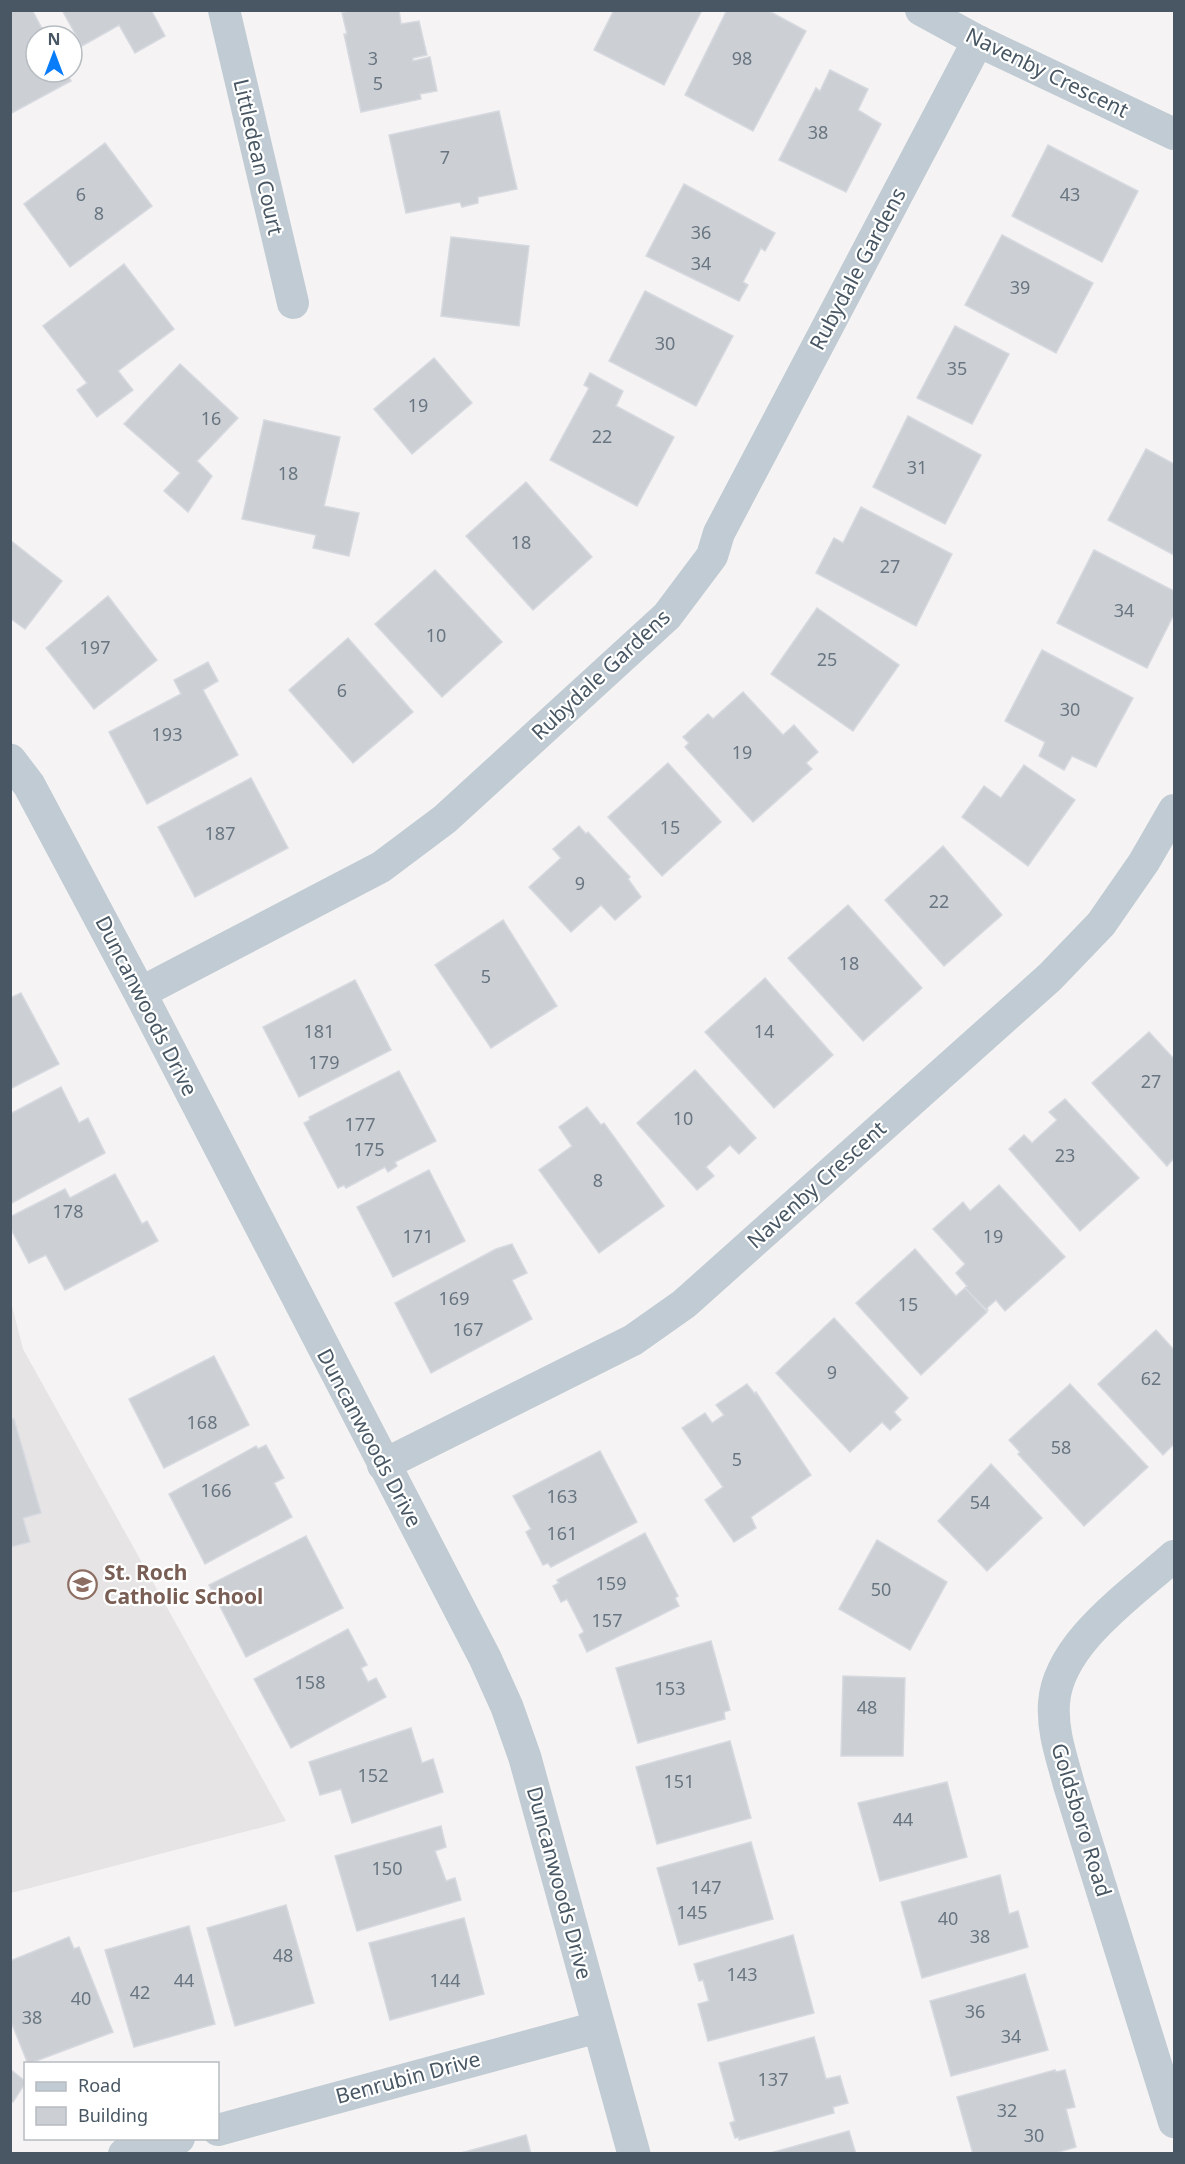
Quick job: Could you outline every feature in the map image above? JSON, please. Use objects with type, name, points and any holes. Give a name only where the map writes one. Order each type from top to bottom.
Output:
[{"type":"street","name":"Littledean Court","points":[[224,10],[293,303]]},
{"type":"street","name":"Navenby Crescent","points":[[921,10],[978,41],[1174,134]]},
{"type":"street","name":"Rubydale Gardens","points":[[140,993],[381,867],[445,819],[667,616],[712,556],[727,517],[978,41]]},
{"type":"street","name":"Duncanwoods Drive","points":[[10,760],[29,785],[140,993],[485,1658],[507,1707],[525,1758],[634,2154]]},
{"type":"street","name":"Navenby Crescent","points":[[383,1465],[633,1340],[684,1304],[847,1161],[921,1089],[1050,976],[1101,924],[1144,862],[1174,810]]},
{"type":"street","name":"Goldsboro Road","points":[[1174,1556],[1083,1638],[1062,1672],[1054,1702],[1055,1736],[1066,1775],[1174,2122]]},
{"type":"street","name":"Benrubin Drive","points":[[219,2130],[598,2027]]},
{"type":"street","points":[[124,2154],[175,2140]]},
{"type":"shaded area","name":"St. Roch Catholic School","points":[[10,1298],[23,1349],[286,1821],[11,1893]]},
{"type":"building","points":[[10,10],[32,10],[40,24],[24,24],[24,84],[65,84],[10,114]]},
{"type":"building","points":[[62,10],[151,10],[165,36],[135,53],[119,25],[84,45],[84,24],[70,24]]},
{"type":"building","points":[[352,10],[399,10],[401,24],[419,21],[427,55],[413,58],[413,61],[430,57],[437,91],[420,94],[421,99],[361,112],[344,34],[347,34],[342,13]]},
{"type":"building","points":[[614,10],[702,10],[664,85],[594,50]]},
{"type":"building","points":[[727,10],[767,10],[806,31],[753,131],[685,95]]},
{"type":"building","points":[[830,70],[868,89],[858,110],[881,124],[846,192],[779,160],[816,88],[820,91]]},
{"type":"building","points":[[499,111],[517,189],[478,197],[478,203],[462,207],[460,202],[406,213],[389,135]]},
{"type":"building","points":[[105,143],[152,206],[70,267],[24,204]]},
{"type":"building","points":[[1048,145],[1138,191],[1102,262],[1012,216]]},
{"type":"building","points":[[684,184],[775,233],[765,251],[761,248],[743,282],[748,285],[739,301],[646,256]]},
{"type":"building","points":[[1002,235],[1093,283],[1056,353],[965,305]]},
{"type":"building","points":[[451,237],[529,246],[519,326],[441,316]]},
{"type":"building","points":[[124,264],[174,329],[118,371],[133,390],[97,417],[77,390],[87,383],[43,326]]},
{"type":"building","points":[[645,291],[733,336],[696,406],[609,361]]},
{"type":"building","points":[[955,326],[1009,354],[972,424],[917,398]]},
{"type":"building","points":[[434,358],[472,403],[412,454],[374,409]]},
{"type":"building","points":[[180,364],[238,418],[197,461],[212,476],[188,512],[164,491],[180,473],[124,424]]},
{"type":"building","points":[[590,373],[623,391],[616,406],[674,437],[637,506],[550,460],[589,388],[584,385]]},
{"type":"building","points":[[908,416],[981,455],[945,524],[873,487]]},
{"type":"building","points":[[264,420],[340,437],[324,506],[359,513],[349,556],[313,548],[316,535],[242,519]]},
{"type":"building","points":[[1146,449],[1174,464],[1174,555],[1108,520]]},
{"type":"building","points":[[526,482],[592,557],[533,610],[466,536]]},
{"type":"building","points":[[861,507],[952,554],[916,626],[816,573],[834,538],[843,543]]},
{"type":"building","points":[[10,540],[62,581],[25,629],[10,618]]},
{"type":"building","points":[[1094,550],[1174,591],[1174,614],[1147,668],[1057,623]]},
{"type":"building","points":[[435,570],[502,642],[442,697],[375,624]]},
{"type":"building","points":[[108,596],[157,660],[94,709],[46,648]]},
{"type":"building","points":[[817,608],[899,665],[853,731],[771,674]]},
{"type":"building","points":[[348,638],[413,712],[353,763],[289,690]]},
{"type":"building","points":[[1042,650],[1133,698],[1096,767],[1072,756],[1064,770],[1039,756],[1045,742],[1005,721]]},
{"type":"building","points":[[208,662],[218,681],[203,690],[238,755],[147,804],[109,732],[181,694],[174,680]]},
{"type":"building","points":[[743,692],[783,735],[794,725],[818,752],[806,763],[812,769],[753,822],[685,747],[689,743],[683,737],[708,714],[713,719]]},
{"type":"building","points":[[668,763],[721,822],[662,876],[608,817]]},
{"type":"building","points":[[1024,765],[1075,800],[1028,866],[962,817],[984,786],[1001,798]]},
{"type":"building","points":[[251,778],[288,848],[195,897],[158,827]]},
{"type":"building","points":[[579,826],[586,834],[588,832],[630,877],[628,879],[641,897],[615,920],[601,905],[571,932],[529,887],[561,858],[553,849]]},
{"type":"building","points":[[943,846],[1002,915],[944,966],[885,900]]},
{"type":"building","points":[[848,905],[922,988],[863,1041],[788,958]]},
{"type":"building","points":[[503,920],[557,1006],[491,1048],[435,965]]},
{"type":"building","points":[[765,978],[833,1055],[774,1108],[705,1032]]},
{"type":"building","points":[[355,980],[391,1050],[299,1097],[263,1027]]},
{"type":"building","points":[[21,993],[59,1064],[10,1089],[10,998]]},
{"type":"building","points":[[1149,1032],[1174,1059],[1174,1158],[1167,1166],[1092,1083]]},
{"type":"building","points":[[695,1070],[756,1138],[739,1154],[730,1145],[706,1167],[714,1176],[697,1190],[637,1123]]},
{"type":"building","points":[[399,1071],[436,1141],[395,1162],[397,1166],[388,1172],[385,1167],[346,1188],[344,1185],[338,1188],[304,1123],[310,1120],[309,1117]]},
{"type":"building","points":[[61,1087],[79,1123],[88,1118],[105,1153],[10,1204],[10,1114]]},
{"type":"building","points":[[1065,1099],[1139,1178],[1080,1231],[1009,1149],[1024,1135],[1032,1143],[1057,1120],[1049,1112]]},
{"type":"building","points":[[587,1107],[601,1125],[604,1123],[664,1206],[599,1253],[539,1170],[572,1146],[559,1127]]},
{"type":"building","points":[[429,1170],[465,1241],[393,1277],[357,1207]]},
{"type":"building","points":[[115,1174],[142,1224],[147,1221],[158,1241],[65,1290],[46,1255],[29,1263],[10,1227],[10,1217],[65,1189],[70,1198]]},
{"type":"building","points":[[999,1185],[1065,1257],[1005,1311],[996,1300],[987,1308],[988,1311],[965,1288],[967,1286],[956,1273],[965,1264],[933,1229],[963,1202],[970,1211]]},
{"type":"building","points":[[512,1244],[527,1273],[512,1280],[532,1319],[431,1373],[395,1303],[496,1249]]},
{"type":"building","points":[[915,1249],[956,1296],[965,1288],[987,1312],[921,1375],[856,1303]]},
{"type":"building","points":[[834,1318],[908,1398],[894,1412],[901,1420],[890,1430],[882,1422],[850,1452],[776,1373]]},
{"type":"building","points":[[1156,1330],[1174,1350],[1174,1444],[1163,1455],[1098,1384]]},
{"type":"building","points":[[214,1356],[249,1425],[164,1468],[129,1399]]},
{"type":"building","points":[[747,1384],[755,1394],[756,1392],[811,1475],[751,1517],[756,1528],[734,1542],[705,1500],[723,1487],[682,1428],[705,1413],[712,1423],[724,1415],[716,1405]]},
{"type":"building","points":[[1070,1384],[1148,1467],[1084,1526],[1018,1454],[1020,1452],[1009,1440]]},
{"type":"building","points":[[10,1419],[14,1419],[41,1513],[23,1518],[30,1542],[10,1547]]},
{"type":"building","points":[[266,1445],[284,1478],[274,1483],[292,1517],[205,1564],[169,1494],[256,1446],[258,1449]]},
{"type":"building","points":[[600,1451],[637,1522],[551,1567],[548,1563],[543,1565],[526,1532],[531,1529],[513,1496]]},
{"type":"building","points":[[991,1464],[1042,1518],[987,1571],[938,1521]]},
{"type":"building","points":[[645,1533],[678,1596],[675,1598],[679,1606],[587,1652],[579,1635],[584,1632],[567,1599],[561,1602],[553,1586],[559,1583],[557,1580]]},
{"type":"building","points":[[306,1536],[343,1608],[246,1657],[209,1585]]},
{"type":"building","points":[[877,1540],[947,1582],[910,1650],[839,1609]]},
{"type":"building","points":[[348,1629],[367,1665],[361,1668],[368,1682],[376,1678],[386,1697],[291,1748],[254,1679]]},
{"type":"building","points":[[711,1641],[730,1710],[724,1712],[725,1719],[638,1743],[616,1668]]},
{"type":"building","points":[[843,1676],[905,1678],[903,1756],[841,1756]]},
{"type":"building","points":[[411,1728],[422,1763],[433,1759],[443,1792],[352,1823],[341,1789],[320,1795],[309,1762]]},
{"type":"building","points":[[730,1741],[751,1818],[657,1844],[636,1767]]},
{"type":"building","points":[[947,1782],[967,1857],[880,1881],[858,1803]]},
{"type":"building","points":[[441,1826],[446,1847],[435,1851],[446,1881],[455,1878],[461,1900],[357,1931],[335,1856]]},
{"type":"building","points":[[751,1842],[773,1919],[679,1945],[657,1868]]},
{"type":"building","points":[[1000,1875],[1009,1914],[1018,1911],[1028,1947],[922,1978],[901,1902]]},
{"type":"building","points":[[286,1905],[314,2003],[235,2026],[207,1928]]},
{"type":"building","points":[[464,1918],[484,1994],[390,2020],[369,1943]]},
{"type":"building","points":[[189,1926],[215,2024],[134,2047],[105,1950]]},
{"type":"building","points":[[793,1935],[814,2013],[708,2041],[698,2004],[709,2001],[703,1980],[699,1981],[694,1964]]},
{"type":"building","points":[[69,1937],[74,1949],[79,1947],[113,2032],[33,2062],[27,2062],[10,2019],[10,1961]]},
{"type":"building","points":[[1025,1974],[1048,2050],[951,2076],[930,2001]]},
{"type":"building","points":[[814,2037],[826,2079],[840,2076],[848,2103],[833,2107],[834,2113],[739,2140],[739,2137],[735,2138],[730,2123],[735,2121],[719,2063]]},
{"type":"building","points":[[10,2069],[24,2080],[24,2085],[13,2102],[10,2100]]},
{"type":"building","points":[[1055,2070],[1056,2072],[1065,2070],[1075,2107],[1066,2109],[1076,2147],[1052,2154],[973,2154],[957,2097]]},
{"type":"building","points":[[849,2131],[856,2154],[767,2154]]},
{"type":"building","points":[[526,2135],[531,2154],[457,2154]]},
{"type":"place","name":"St. Roch Catholic School","points":[[83,1585]]}]
